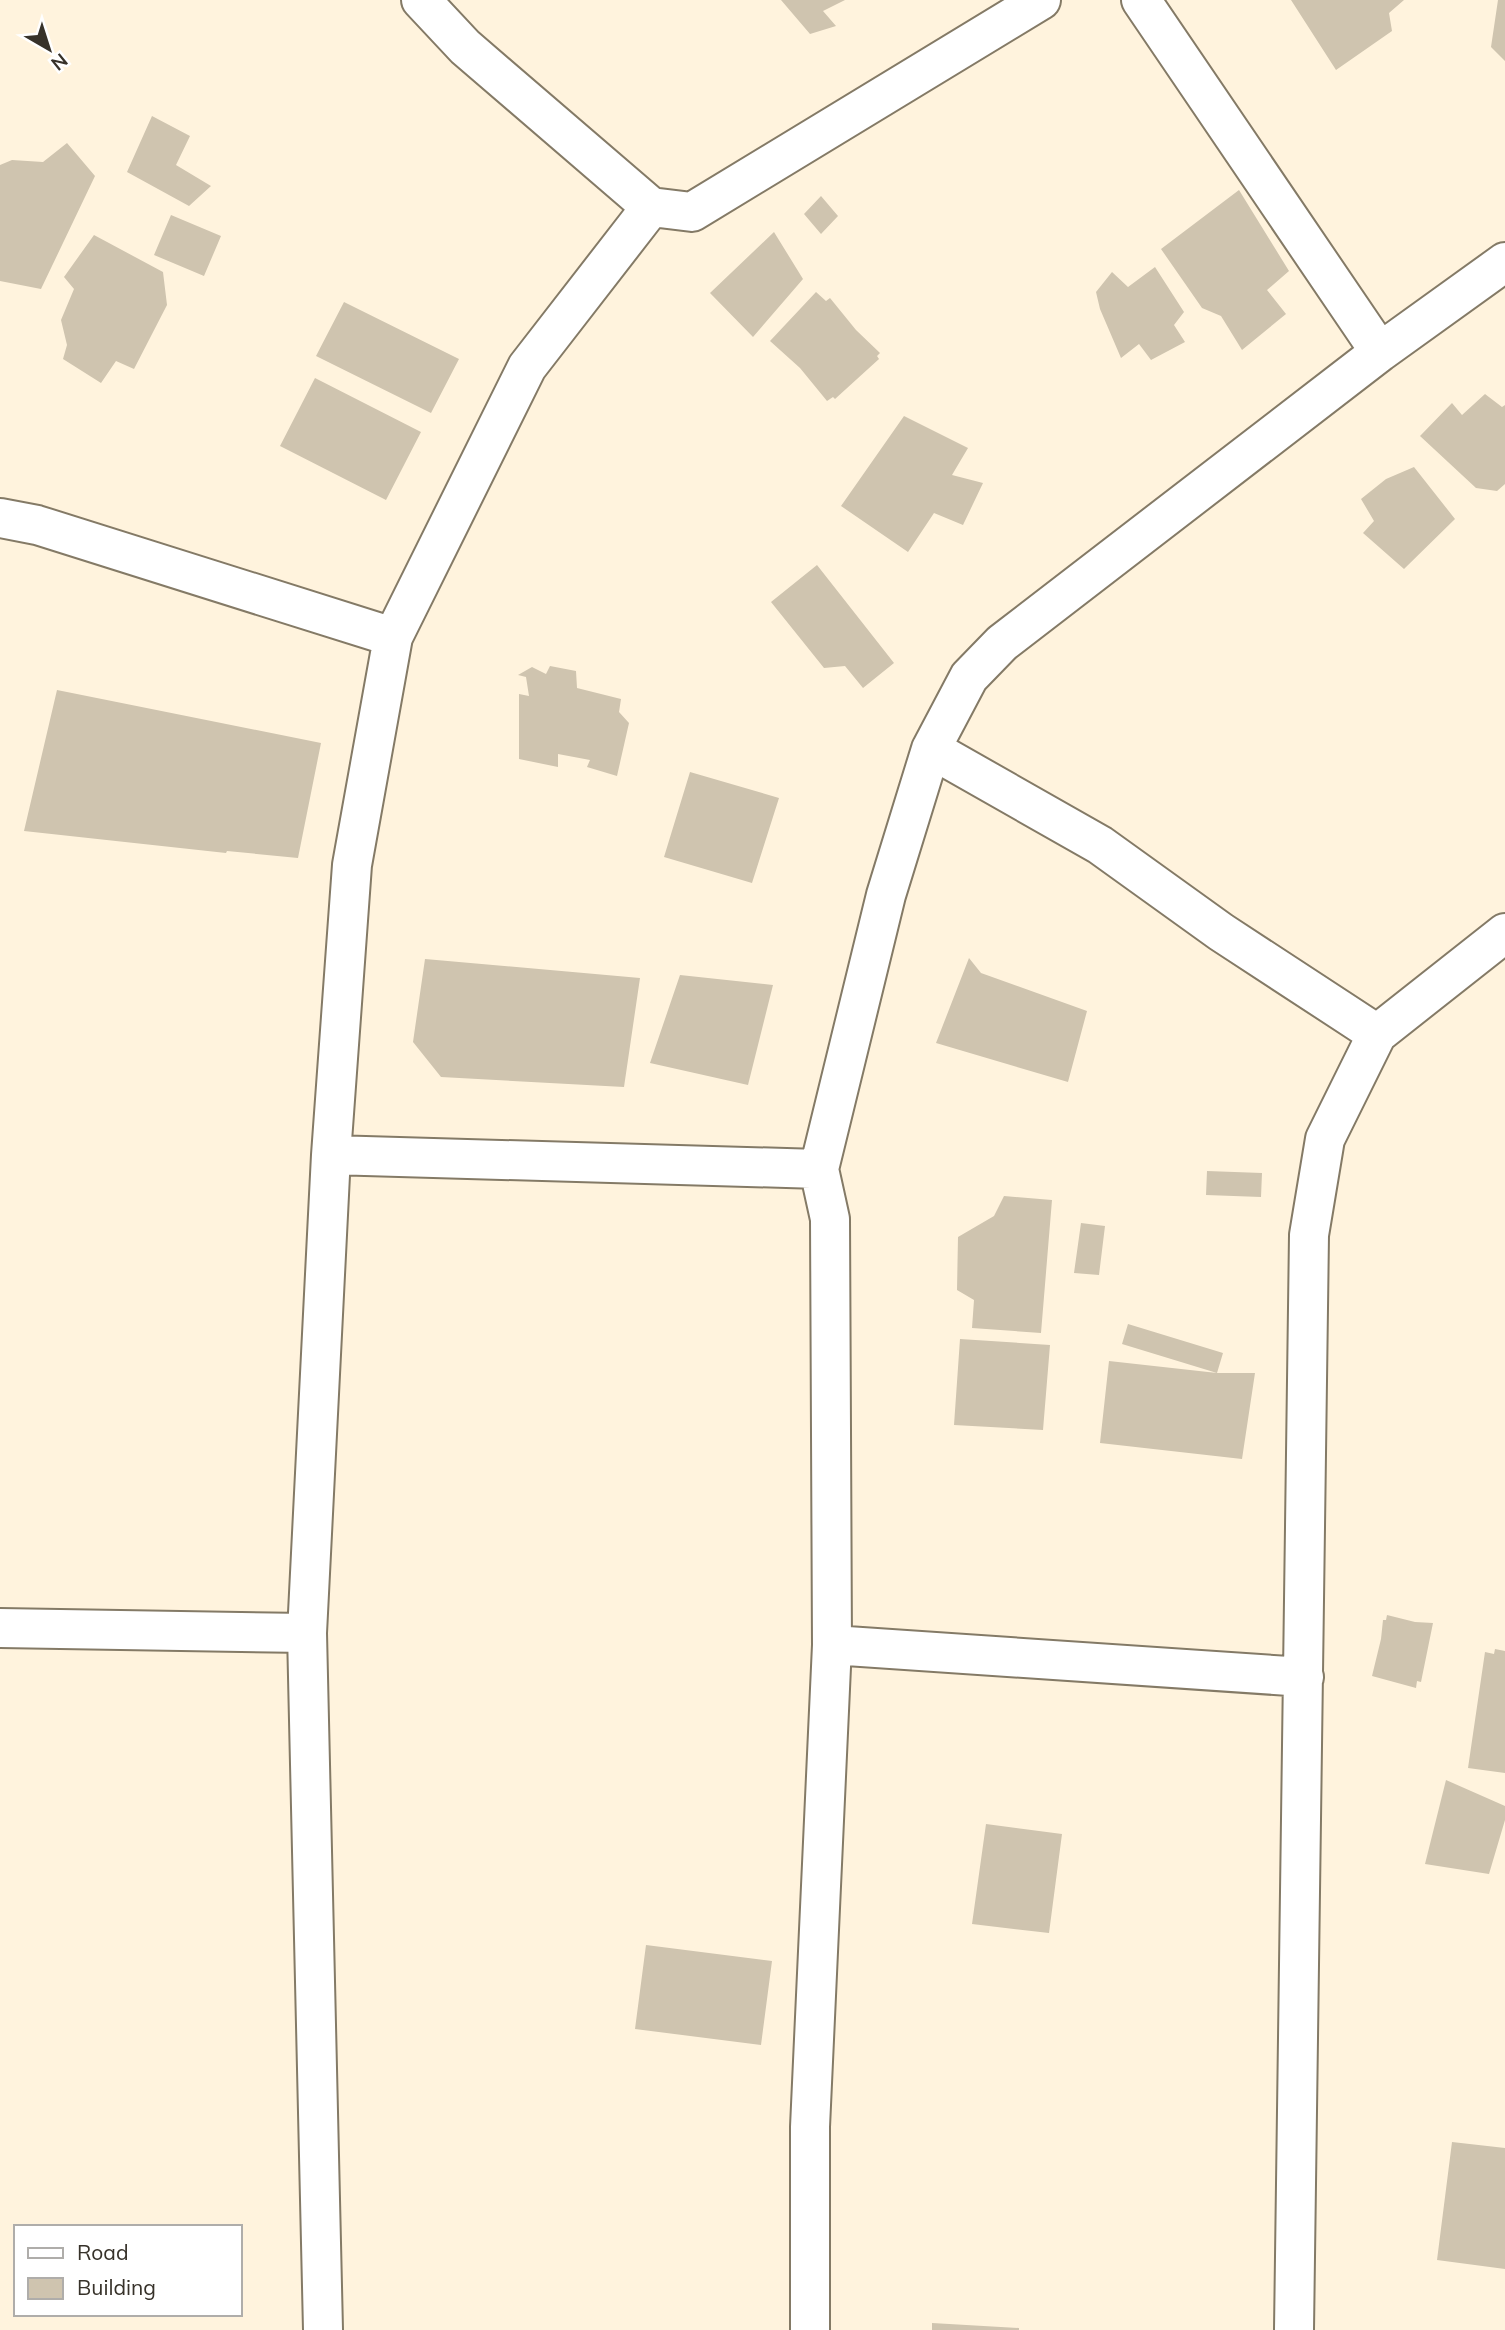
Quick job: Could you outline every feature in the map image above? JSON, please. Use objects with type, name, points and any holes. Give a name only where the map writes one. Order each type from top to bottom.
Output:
[{"type":"street","points":[[421,0],[465,47],[651,207],[692,212],[1041,0]]},
{"type":"street","points":[[1141,0],[1380,352]]},
{"type":"street","points":[[323,2330],[307,1633],[331,1154],[352,865],[393,637],[527,367],[651,207]]},
{"type":"street","points":[[810,2330],[810,2127],[832,1645],[830,1219],[819,1169],[886,895],[931,749],[969,677],[1002,643],[1380,352],[1505,261]]},
{"type":"street","points":[[0,518],[51,529],[393,637]]},
{"type":"street","points":[[931,749],[1100,845],[1220,932],[1377,1034]]},
{"type":"street","points":[[1294,2330],[1309,1235],[1325,1139],[1377,1034],[1505,933]]},
{"type":"street","points":[[331,1154],[819,1169]]},
{"type":"street","points":[[0,1628],[307,1633]]},
{"type":"street","points":[[832,1645],[1304,1677]]},
{"type":"building","points":[[781,0],[845,0],[823,11],[836,26],[810,34]]},
{"type":"building","points":[[1291,0],[1404,0],[1389,13],[1392,31],[1336,70]]},
{"type":"building","points":[[1498,0],[1505,0],[1505,61],[1491,47]]},
{"type":"building","points":[[152,116],[190,136],[176,165],[211,186],[189,206],[127,172]]},
{"type":"building","points":[[67,143],[95,176],[41,289],[0,281],[0,165],[12,160],[43,162]]},
{"type":"building","points":[[1239,190],[1289,271],[1267,290],[1286,314],[1242,350],[1221,316],[1202,308],[1161,249]]},
{"type":"building","points":[[821,196],[838,216],[821,234],[804,214]]},
{"type":"building","points":[[171,215],[221,236],[204,276],[154,255]]},
{"type":"building","points":[[774,232],[803,279],[753,337],[710,293]]},
{"type":"building","points":[[94,235],[163,272],[167,305],[134,369],[116,361],[101,383],[63,359],[67,345],[61,320],[74,289],[64,277]]},
{"type":"building","points":[[1155,267],[1184,312],[1174,325],[1185,342],[1151,360],[1139,344],[1121,358],[1100,309],[1096,292],[1112,272],[1128,287]]},
{"type":"building","points":[[816,292],[826,301],[830,298],[856,330],[880,353],[877,356],[879,359],[835,399],[833,397],[827,401],[800,368],[770,341]]},
{"type":"building","points":[[344,302],[459,359],[431,413],[316,356]]},
{"type":"building","points":[[315,378],[421,432],[386,500],[280,446]]},
{"type":"building","points":[[1485,394],[1502,407],[1505,405],[1505,484],[1497,491],[1476,488],[1420,436],[1452,403],[1462,415]]},
{"type":"building","points":[[904,416],[968,448],[952,475],[983,483],[963,525],[934,513],[908,552],[841,506]]},
{"type":"building","points":[[1414,467],[1455,519],[1404,569],[1363,533],[1374,521],[1361,499],[1386,479]]},
{"type":"building","points":[[817,565],[894,663],[863,688],[845,666],[824,668],[771,602]]},
{"type":"building","points":[[550,666],[576,671],[577,688],[621,699],[619,712],[629,723],[617,776],[587,767],[590,760],[558,754],[558,767],[519,759],[519,694],[529,696],[526,677],[518,675],[532,667],[546,674]]},
{"type":"building","points":[[57,690],[321,743],[298,858],[24,831]]},
{"type":"building","points":[[690,772],[779,798],[752,883],[664,857]]},
{"type":"building","points":[[969,958],[981,973],[1087,1011],[1068,1082],[936,1043]]},
{"type":"building","points":[[425,959],[640,978],[624,1087],[441,1077],[413,1042]]},
{"type":"building","points":[[680,975],[773,985],[748,1085],[650,1063]]},
{"type":"building","points":[[1207,1171],[1262,1173],[1261,1197],[1206,1195]]},
{"type":"building","points":[[1004,1196],[1052,1200],[1041,1333],[972,1328],[974,1300],[957,1290],[958,1237],[994,1216]]},
{"type":"building","points":[[1081,1223],[1105,1226],[1099,1275],[1074,1273]]},
{"type":"building","points":[[1128,1324],[1223,1353],[1217,1373],[1122,1344]]},
{"type":"building","points":[[960,1339],[1050,1345],[1043,1430],[954,1425]]},
{"type":"building","points":[[1109,1361],[1217,1373],[1255,1373],[1242,1459],[1100,1443]]},
{"type":"building","points":[[1387,1615],[1433,1623],[1421,1682],[1417,1681],[1416,1688],[1372,1676],[1383,1620],[1386,1620]]},
{"type":"building","points":[[1495,1649],[1505,1651],[1505,1773],[1468,1768],[1485,1652],[1494,1654]]},
{"type":"building","points":[[1446,1780],[1505,1806],[1505,1820],[1489,1874],[1425,1864]]},
{"type":"building","points":[[986,1824],[1062,1834],[1049,1933],[972,1924]]},
{"type":"building","points":[[646,1945],[772,1961],[761,2045],[635,2029]]},
{"type":"building","points":[[1452,2142],[1505,2148],[1505,2269],[1437,2260]]},
{"type":"building","points":[[932,2323],[1019,2328],[1019,2330],[932,2330]]}]
